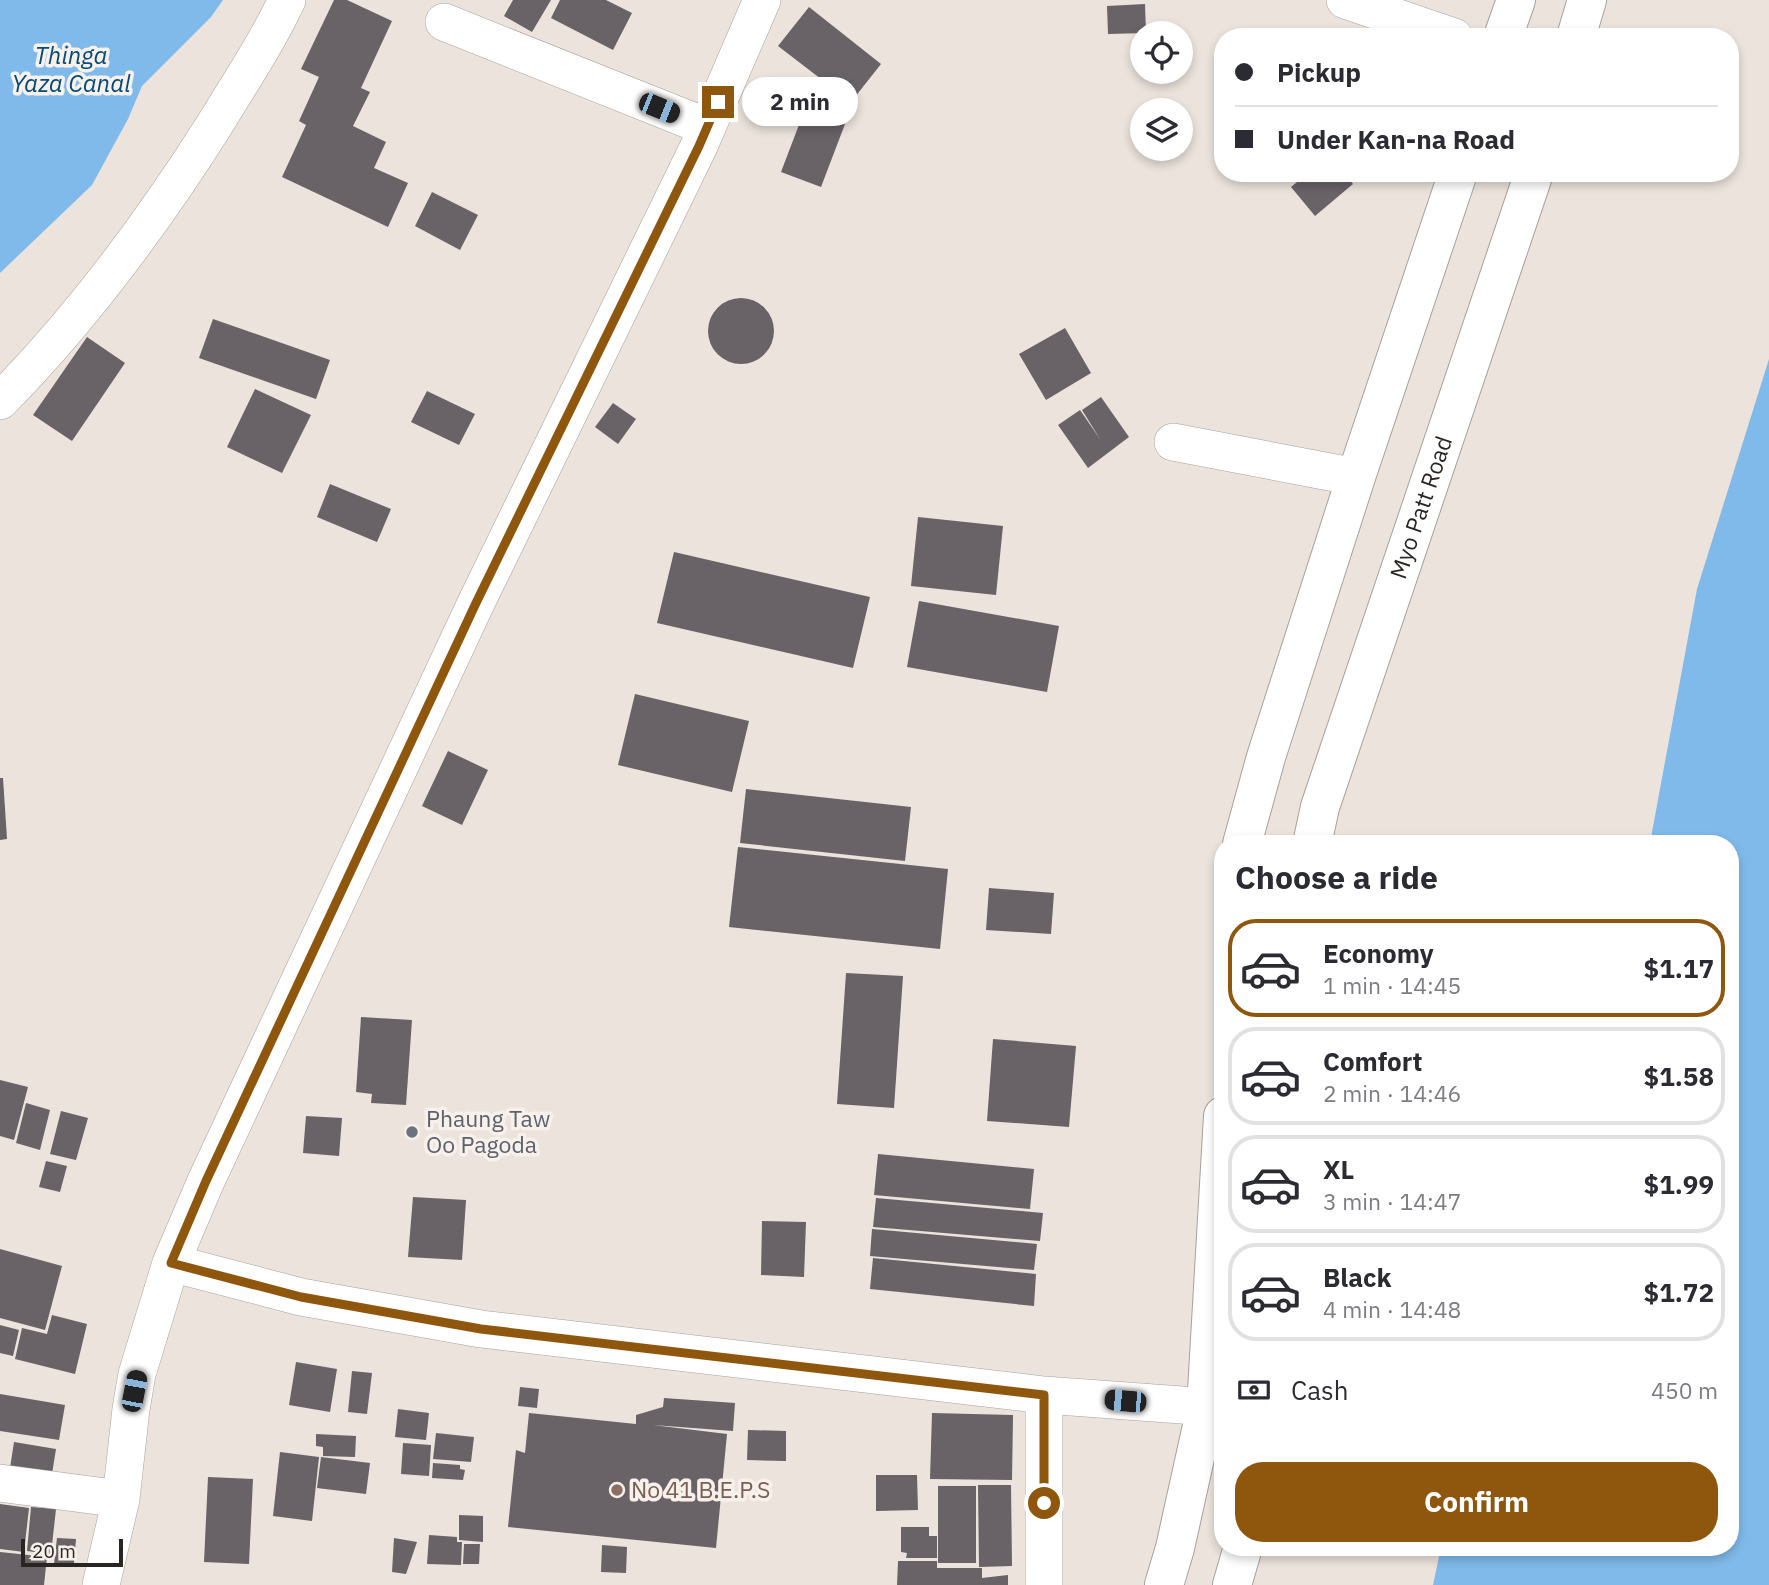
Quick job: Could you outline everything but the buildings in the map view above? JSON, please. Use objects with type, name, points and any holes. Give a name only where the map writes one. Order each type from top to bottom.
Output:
[{"type":"main road","points":[[1506,28],[1516,0]]},
{"type":"main road","points":[[1579,28],[1587,0]]},
{"type":"main road","points":[[1252,835],[1265,757],[1455,182]]},
{"type":"main road","name":"Myo Patt Road","points":[[1314,835],[1320,807],[1531,182]]},
{"type":"main road","points":[[1164,1585],[1214,1412]]},
{"type":"main road","points":[[1231,1585],[1240,1556]]},
{"type":"street","points":[[0,401],[32,369],[167,199],[269,37],[287,0]]},
{"type":"street","points":[[101,1585],[121,1499],[137,1374],[171,1263],[206,1181],[476,603],[707,127],[762,0]]},
{"type":"street","points":[[1345,0],[1427,28]]},
{"type":"street","points":[[444,22],[707,127]]},
{"type":"street","points":[[1173,442],[1356,477]]},
{"type":"street","points":[[171,1263],[301,1297],[481,1329],[1044,1395],[1214,1408]]},
{"type":"street","points":[[1044,1395],[1044,1585]]},
{"type":"street","points":[[0,1483],[121,1499]]},
{"type":"water","name":"Thinga Yaza Canal","points":[[0,0],[223,0],[211,17],[142,86],[128,119],[92,185],[0,273]]},
{"type":"water","points":[[1769,359],[1769,1585],[1433,1585],[1439,1556],[1739,1556],[1739,835],[1651,835],[1697,589]]},
{"type":"place","name":"Phaung Taw Oo Pagoda","points":[[412,1132]]},
{"type":"place","name":"No 41 B.E.P.S","points":[[617,1490]]},
{"type":"route","points":[[718,102],[476,603],[206,1181],[171,1263],[301,1297],[481,1329],[1044,1395],[1044,1503]]}]
